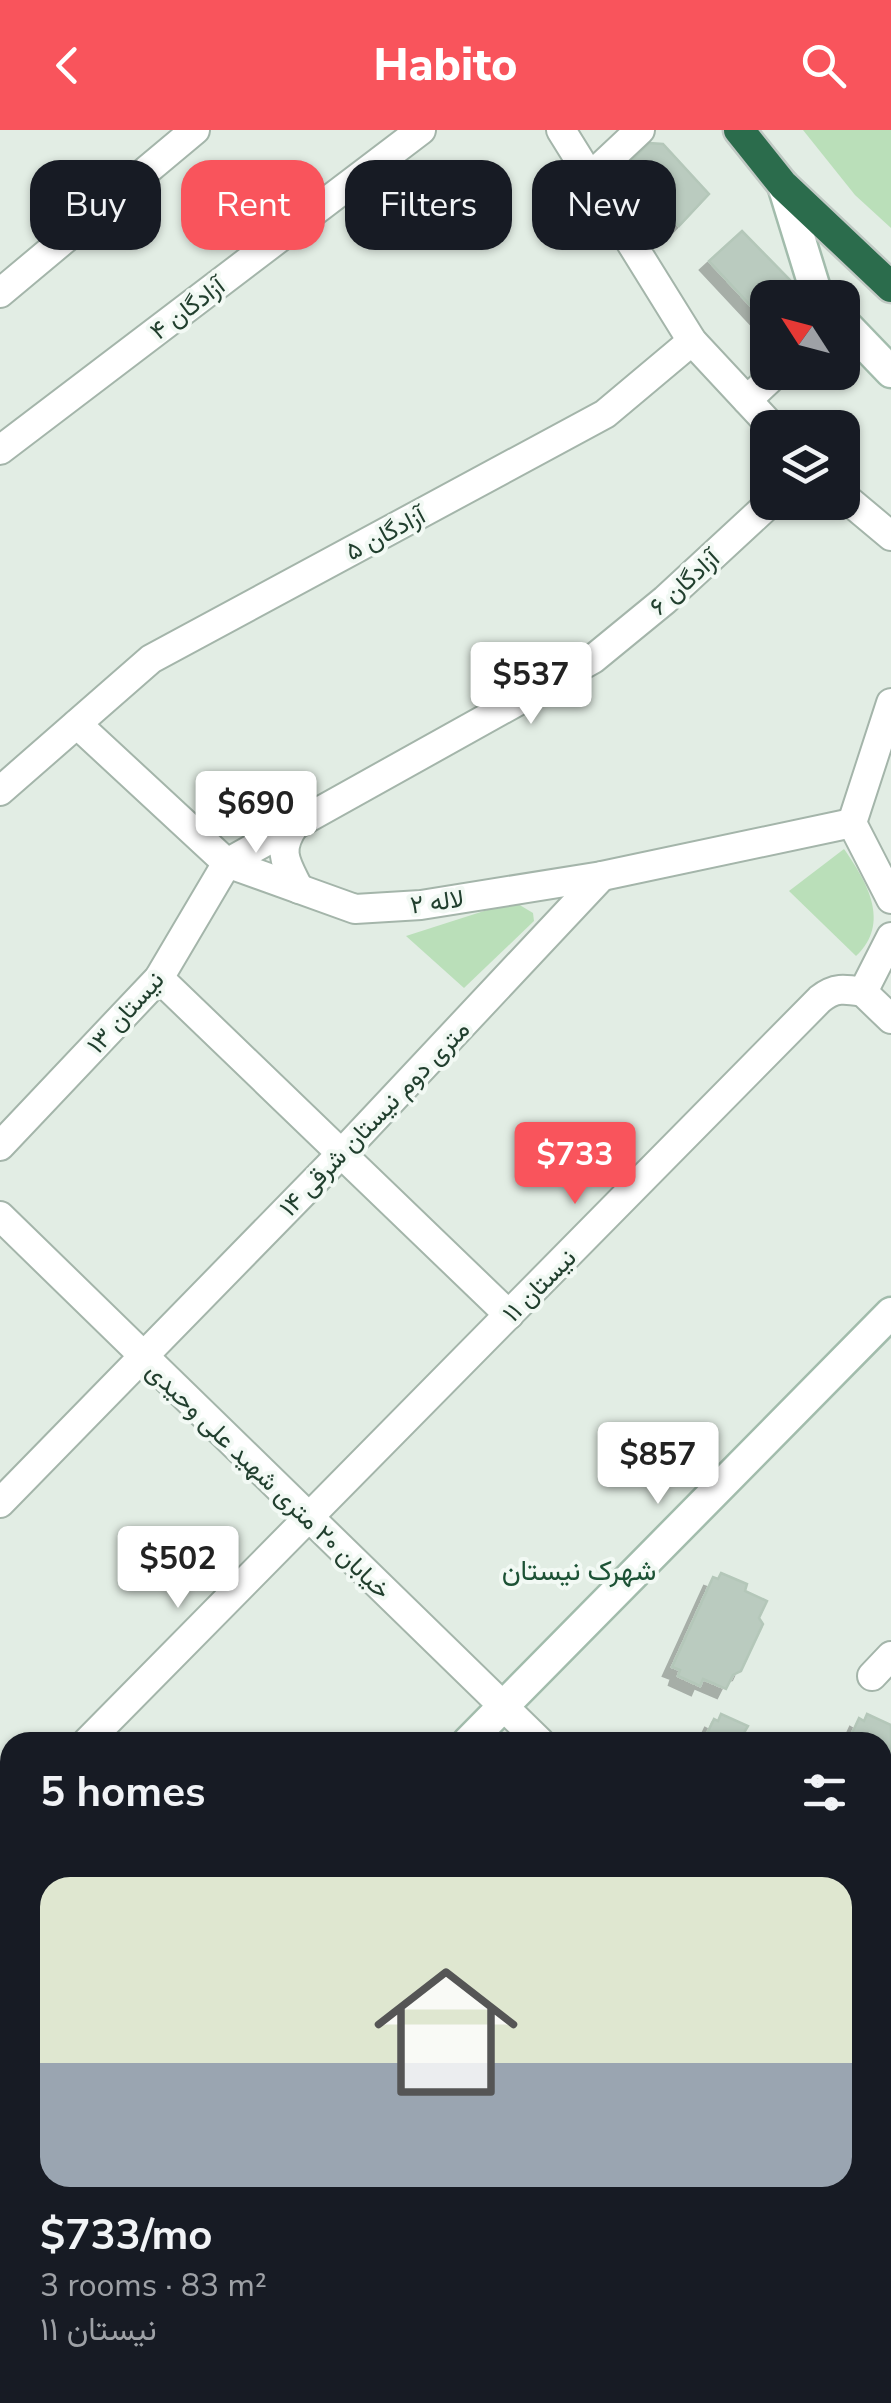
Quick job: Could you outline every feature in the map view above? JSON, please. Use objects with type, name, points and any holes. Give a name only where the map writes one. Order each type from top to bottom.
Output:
[{"type":"highway","points":[[739,130],[783,186],[891,287]]},
{"type":"street","points":[[0,293],[195,130]]},
{"type":"street","name":"آزادگان ۴","points":[[0,450],[421,130]]},
{"type":"street","points":[[561,130],[580,160]]},
{"type":"street","points":[[608,160],[640,130]]},
{"type":"street","points":[[783,186],[812,280]]},
{"type":"street","points":[[635,250],[692,342],[756,410]]},
{"type":"street","points":[[860,339],[891,372]]},
{"type":"street","name":"آزادگان ۵","points":[[0,791],[151,660],[605,414],[692,342]]},
{"type":"street","points":[[747,400],[758,390]]},
{"type":"street","points":[[860,510],[891,536]]},
{"type":"street","name":"آزادگان ۶","points":[[227,862],[593,659],[752,520]]},
{"type":"street","points":[[891,703],[852,823],[891,900]]},
{"type":"street","name":"لاله ۲","points":[[77,724],[227,862],[355,909],[421,905],[602,876],[852,823]]},
{"type":"street","points":[[294,826],[285,840],[284,858],[299,889]]},
{"type":"street","name":"نیستان ۱۳","points":[[0,1146],[160,978],[227,862]]},
{"type":"street","name":"۱۴ متری دوم نیستان شرقی","points":[[0,1502],[341,1154],[602,876]]},
{"type":"street","points":[[891,938],[863,992],[891,1019]]},
{"type":"street","points":[[160,978],[509,1315]]},
{"type":"street","name":"نیستان ۱۱","points":[[97,1732],[820,999],[841,988],[863,992]]},
{"type":"street","name":"خیابان ۲۰ متری شهید علی وحیدی","points":[[0,1216],[529,1732]]},
{"type":"street","points":[[478,1732],[891,1314]]},
{"type":"green space","points":[[803,130],[891,130],[891,228],[855,195]]},
{"type":"green space","points":[[844,849],[861,875],[874,916],[872,930],[856,956],[789,891]]},
{"type":"green space","points":[[509,903],[533,913],[534,921],[464,988],[406,936]]},
{"type":"building","points":[[649,143],[663,144],[709,194],[679,226],[676,160],[632,160]]},
{"type":"building","points":[[742,231],[790,280],[750,280],[750,305],[709,261]]},
{"type":"building","points":[[721,1573],[747,1584],[745,1591],[767,1601],[759,1618],[763,1624],[741,1671],[733,1675],[726,1689],[703,1679],[700,1686],[678,1676],[680,1670],[672,1667],[713,1577],[718,1579]]},
{"type":"building","points":[[721,1714],[748,1726],[745,1732],[708,1732],[714,1719],[718,1721]]},
{"type":"building","points":[[867,1714],[891,1725],[891,1732],[853,1732],[859,1718],[864,1721]]},
{"type":"district","name":"شهرک نیستان","points":[[579,1570]]}]
